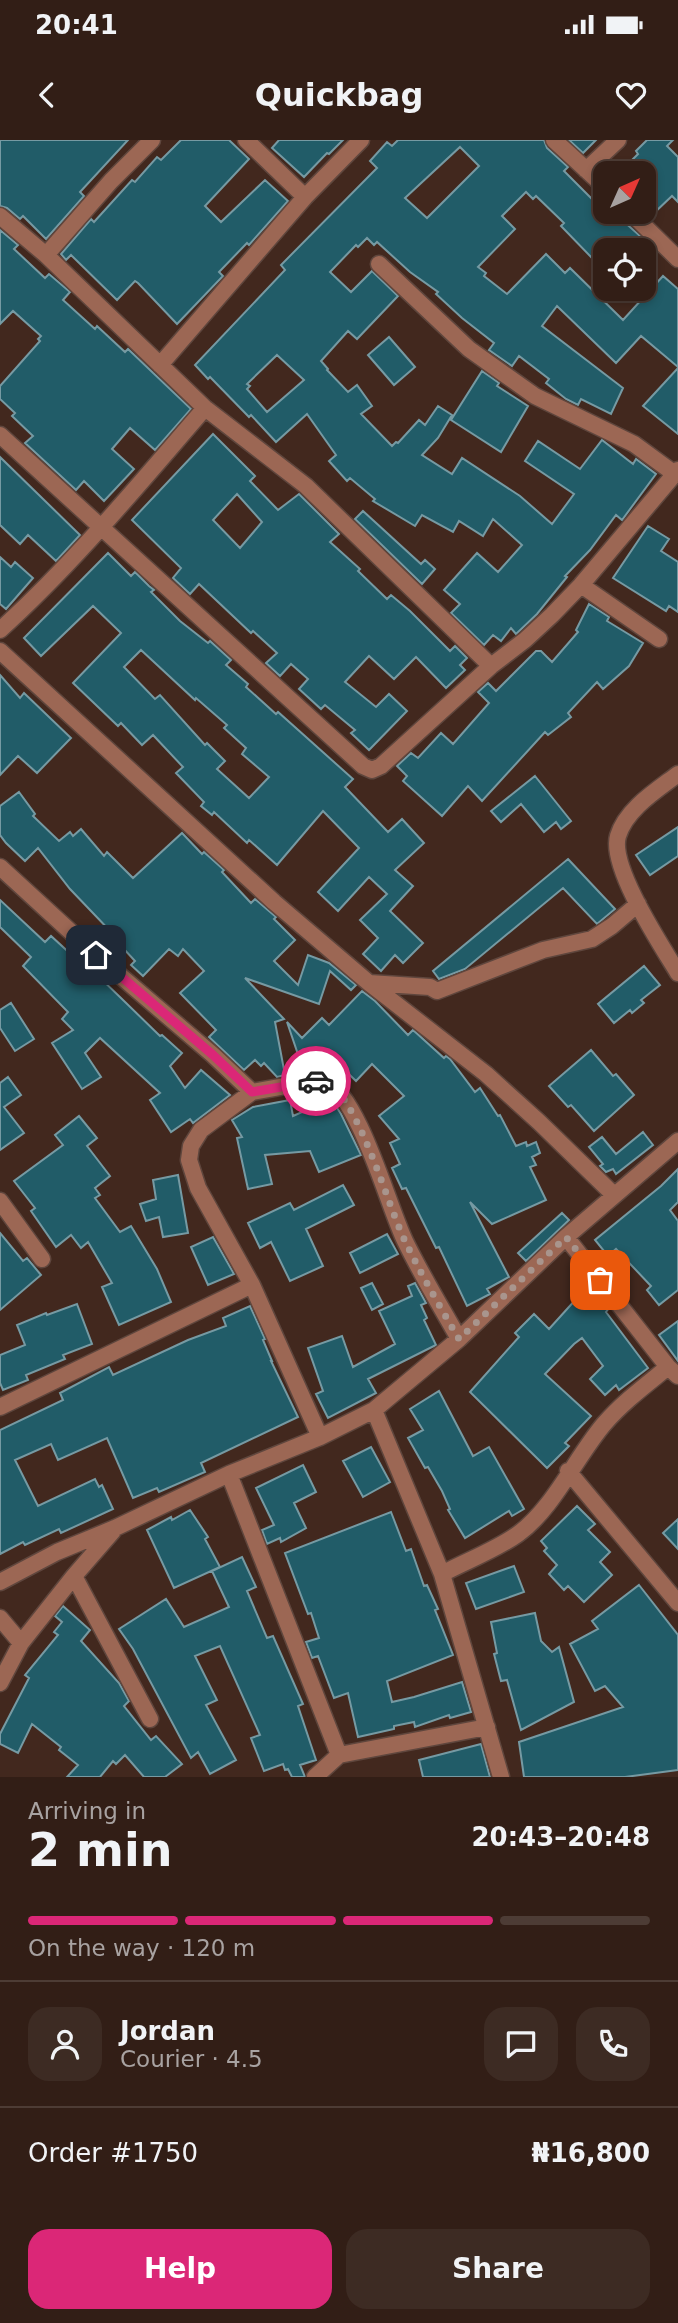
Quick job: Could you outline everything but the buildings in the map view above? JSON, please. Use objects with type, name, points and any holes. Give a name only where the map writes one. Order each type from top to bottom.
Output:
[{"type":"street","points":[[46,255],[111,181],[152,140]]},
{"type":"street","points":[[246,140],[305,197]]},
{"type":"street","points":[[160,365],[305,197],[360,140]]},
{"type":"street","points":[[554,140],[593,176]]},
{"type":"street","points":[[586,170],[618,140]]},
{"type":"street","points":[[0,216],[46,255],[205,408],[306,486],[491,666]]},
{"type":"street","points":[[642,224],[678,259]]},
{"type":"street","points":[[0,435],[103,526],[363,766],[372,770],[381,766],[491,666],[525,640],[581,585],[676,472],[634,444],[535,396],[469,349],[379,264]]},
{"type":"street","points":[[0,629],[30,602],[103,526],[205,408]]},
{"type":"street","points":[[581,585],[659,639]]},
{"type":"street","points":[[0,651],[274,902],[369,983],[486,1074],[613,1195]]},
{"type":"street","points":[[678,774],[646,798],[625,822],[617,836],[616,855],[623,876],[678,973]]},
{"type":"street","points":[[0,867],[252,1092]]},
{"type":"street","points":[[369,983],[430,987],[437,991],[543,950],[592,939],[638,904]]},
{"type":"street","points":[[320,1437],[252,1284],[198,1188],[189,1160],[191,1146],[201,1130],[252,1092],[325,1079],[335,1085],[344,1097],[369,1149],[404,1240],[459,1339]]},
{"type":"street","points":[[0,1582],[57,1552],[229,1474],[320,1437],[374,1410],[459,1339],[566,1237],[678,1141]]},
{"type":"street","points":[[0,1202],[42,1259]]},
{"type":"street","points":[[442,1574],[518,1534],[545,1509],[568,1471],[604,1424],[627,1400],[673,1371],[566,1237]]},
{"type":"street","points":[[0,1407],[252,1284]]},
{"type":"street","points":[[374,1410],[442,1574],[501,1777]]},
{"type":"street","points":[[568,1471],[678,1603]]},
{"type":"street","points":[[229,1474],[339,1755]]},
{"type":"street","points":[[0,1683],[21,1643],[115,1528]]},
{"type":"street","points":[[74,1576],[150,1718]]},
{"type":"street","points":[[0,1618],[21,1643]]},
{"type":"street","points":[[316,1777],[339,1755],[487,1727]]},
{"type":"way so far","points":[[316,1081],[325,1079],[335,1085],[344,1097],[369,1149],[404,1240],[459,1339],[566,1237],[600,1280]]},
{"type":"route","points":[[96,955],[252,1092],[316,1081]]}]
